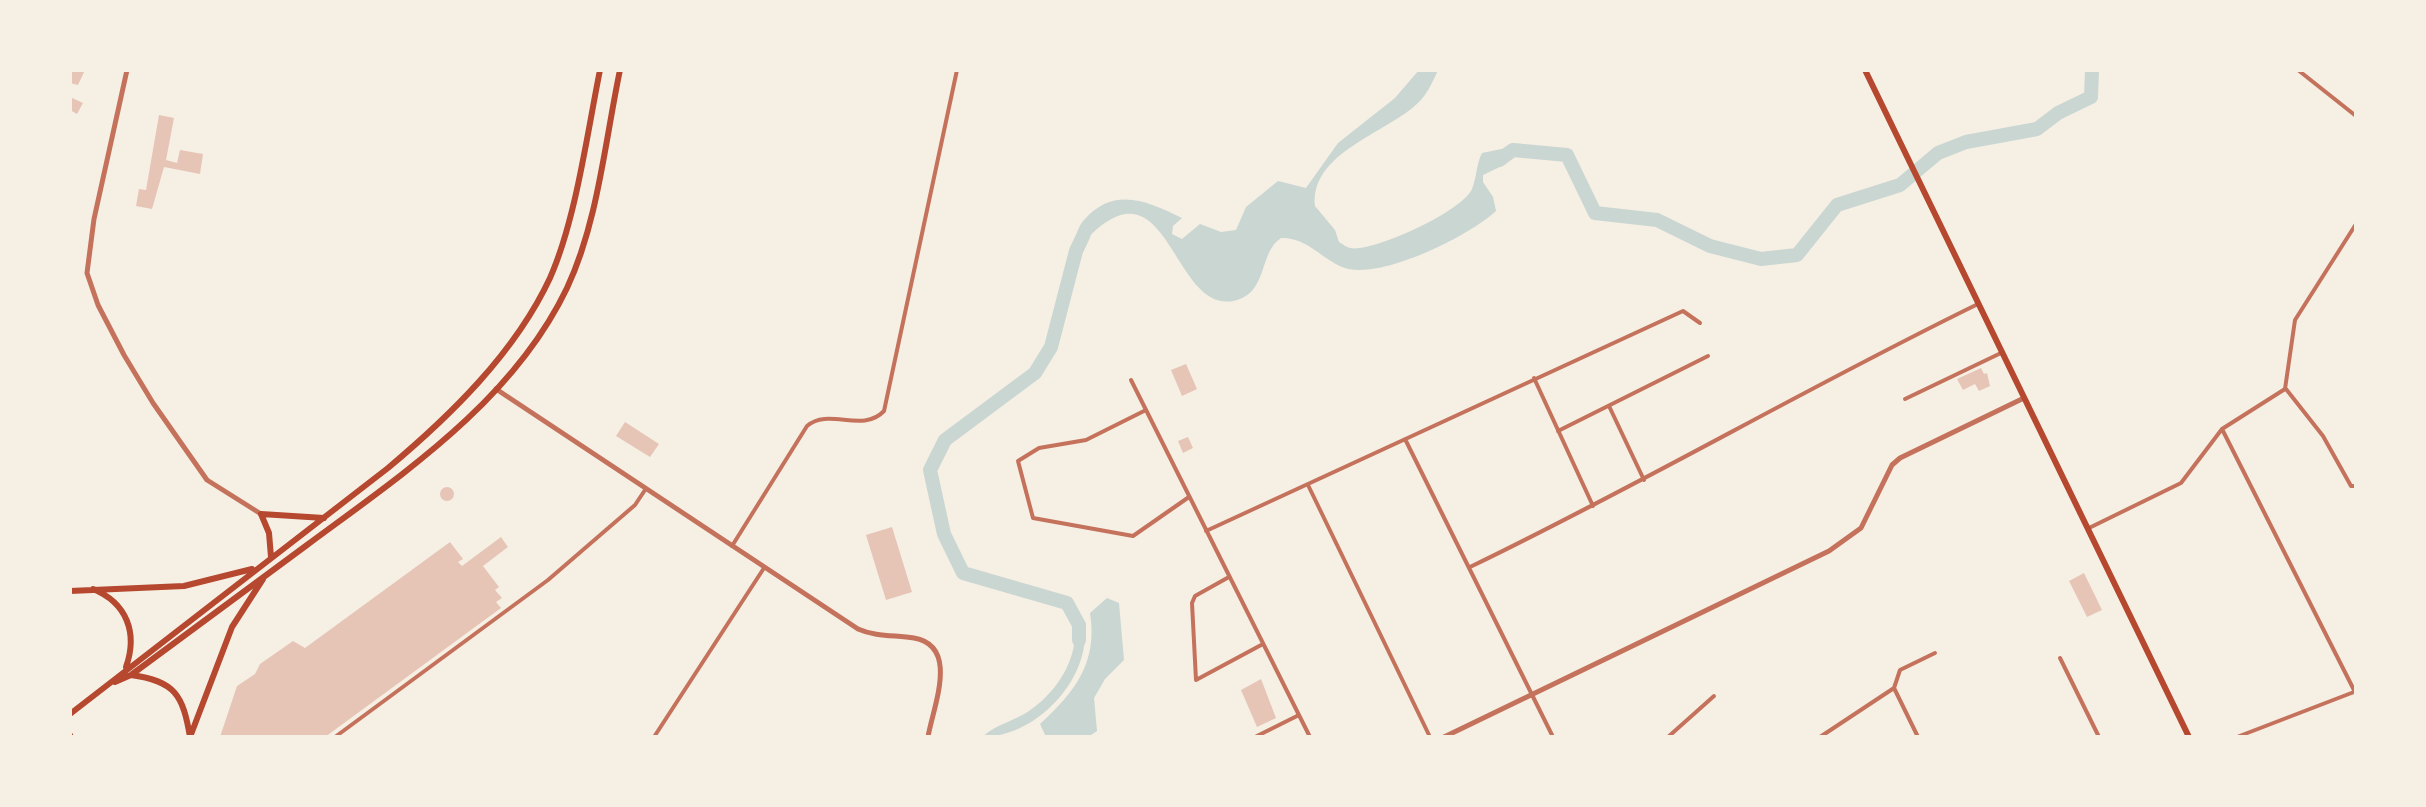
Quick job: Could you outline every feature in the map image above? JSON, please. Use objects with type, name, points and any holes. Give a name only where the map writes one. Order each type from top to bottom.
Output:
[{"type":"main road","points":[[70,714],[361,490],[423,438],[481,378],[533,310],[550,277],[580,168],[600,70]]},
{"type":"main road","points":[[112,683],[131,675],[435,451],[495,389],[551,319],[568,284],[587,227],[620,70]]},
{"type":"main road","points":[[1865,70],[2189,737]]},
{"type":"main road","points":[[580,168],[598,172]]},
{"type":"main road","points":[[481,378],[495,389]]},
{"type":"main road","points":[[369,483],[378,494]]},
{"type":"main road","points":[[361,490],[369,500]]},
{"type":"main road","points":[[271,557],[269,533],[261,514],[324,518]]},
{"type":"main road","points":[[70,591],[184,586],[258,568]]},
{"type":"main road","points":[[190,737],[232,627],[264,576]]},
{"type":"main road","points":[[89,588],[119,606],[131,628],[130,654],[125,669]]},
{"type":"main road","points":[[131,675],[169,685],[182,701],[190,737]]},
{"type":"street","points":[[127,70],[94,219],[87,273],[98,305],[124,355],[207,480],[261,514]]},
{"type":"street","points":[[732,546],[813,421],[864,422],[884,411],[957,70]]},
{"type":"street","points":[[2298,70],[2356,116]]},
{"type":"street","points":[[2356,224],[2295,320],[2285,389],[2323,436],[2351,486],[2356,486]]},
{"type":"street","points":[[1470,567],[1644,480],[1870,357],[1978,304]]},
{"type":"street","points":[[1206,531],[1683,311],[1700,323]]},
{"type":"street","points":[[1905,399],[2001,353]]},
{"type":"street","points":[[1558,431],[1708,356]]},
{"type":"street","points":[[1534,378],[1593,506]]},
{"type":"street","points":[[1131,380],[1310,737]]},
{"type":"street","points":[[495,389],[858,629],[871,635],[919,639],[931,645],[939,654],[942,667],[928,737]]},
{"type":"street","points":[[2087,529],[2181,483],[2222,429],[2285,389]]},
{"type":"street","points":[[1444,737],[1847,541],[1868,518],[1892,465],[1900,458],[2024,398]]},
{"type":"street","points":[[1609,406],[1644,480]]},
{"type":"street","points":[[1146,410],[1086,440],[1039,448],[1018,461],[1023,493],[1033,518],[1133,536],[1189,497]]},
{"type":"street","points":[[2222,429],[2355,693],[2237,737]]},
{"type":"street","points":[[1405,439],[1553,737]]},
{"type":"street","points":[[1308,485],[1430,737]]},
{"type":"street","points":[[335,737],[548,580],[635,505],[645,490]]},
{"type":"street","points":[[654,737],[764,568]]},
{"type":"street","points":[[1229,577],[1195,596],[1192,603],[1196,680],[1263,644]]},
{"type":"street","points":[[1820,737],[1894,688],[1900,670],[1935,653]]},
{"type":"street","points":[[2060,658],[2099,737]]},
{"type":"street","points":[[1894,688],[1918,737]]},
{"type":"street","points":[[1668,737],[1714,696]]},
{"type":"street","points":[[1255,737],[1299,715]]},
{"type":"shaded area","points":[[1419,70],[1438,70],[1425,95],[1405,113],[1354,145],[1325,171],[1317,187],[1315,206],[1335,230],[1339,242],[1350,248],[1377,244],[1416,229],[1452,208],[1472,189],[1482,153],[1511,147],[1512,154],[1506,164],[1483,175],[1496,211],[1445,244],[1399,262],[1358,270],[1334,263],[1306,244],[1281,238],[1269,252],[1254,288],[1237,300],[1214,299],[1196,285],[1150,222],[1131,214],[1107,221],[1076,251],[1070,248],[1080,226],[1095,209],[1119,200],[1144,202],[1182,218],[1173,226],[1172,234],[1182,239],[1200,224],[1221,232],[1236,230],[1246,207],[1278,181],[1306,188],[1338,143],[1395,98]]},
{"type":"shaded area","points":[[1107,598],[1119,603],[1124,660],[1105,679],[1094,698],[1097,731],[1088,737],[1046,737],[1040,724],[1064,700],[1081,675],[1090,647],[1090,613]]},
{"type":"shaded area","points":[[1084,620],[1085,641],[1080,662],[1058,700],[1023,727],[982,737],[1026,713],[1047,696],[1069,662],[1075,636],[1074,623]]},
{"type":"building","points":[[70,70],[85,70],[78,85],[70,83]]},
{"type":"building","points":[[70,97],[83,103],[77,114],[70,110]]},
{"type":"building","points":[[159,115],[174,118],[166,160],[177,163],[180,150],[203,154],[200,174],[164,167],[152,209],[136,206],[139,189],[146,190]]},
{"type":"building","points":[[1186,364],[1197,389],[1182,396],[1171,370]]},
{"type":"building","points":[[1981,368],[1984,374],[1987,373],[1990,386],[1979,391],[1975,384],[1963,390],[1957,379]]},
{"type":"building","points":[[625,422],[659,444],[650,457],[616,436]]},
{"type":"building","points":[[1188,437],[1193,448],[1183,453],[1178,441]]},
{"type":"building","points":[[447,487],[454,494],[447,501],[440,494]]},
{"type":"building","points":[[892,527],[912,592],[886,600],[866,535]]},
{"type":"building","points":[[501,537],[508,547],[483,566],[499,587],[495,590],[502,598],[496,602],[501,608],[325,737],[220,737],[237,686],[255,674],[260,664],[293,641],[305,648],[450,542],[463,559],[458,562],[462,566]]},
{"type":"building","points":[[2084,573],[2102,610],[2087,617],[2069,581]]},
{"type":"building","points":[[1261,679],[1276,718],[1257,727],[1241,690]]},
{"type":"waterway","points":[[1499,160],[1513,150],[1567,155],[1595,213],[1657,220],[1710,246],[1761,259],[1797,255],[1837,205],[1900,185],[1938,153],[1966,142],[2037,129],[2058,113],[2091,97],[2092,70]]},
{"type":"waterway","points":[[1079,640],[1079,625],[1067,603],[963,573],[944,534],[930,470],[945,440],[1035,373],[1051,347],[1076,251],[1084,234]]}]
